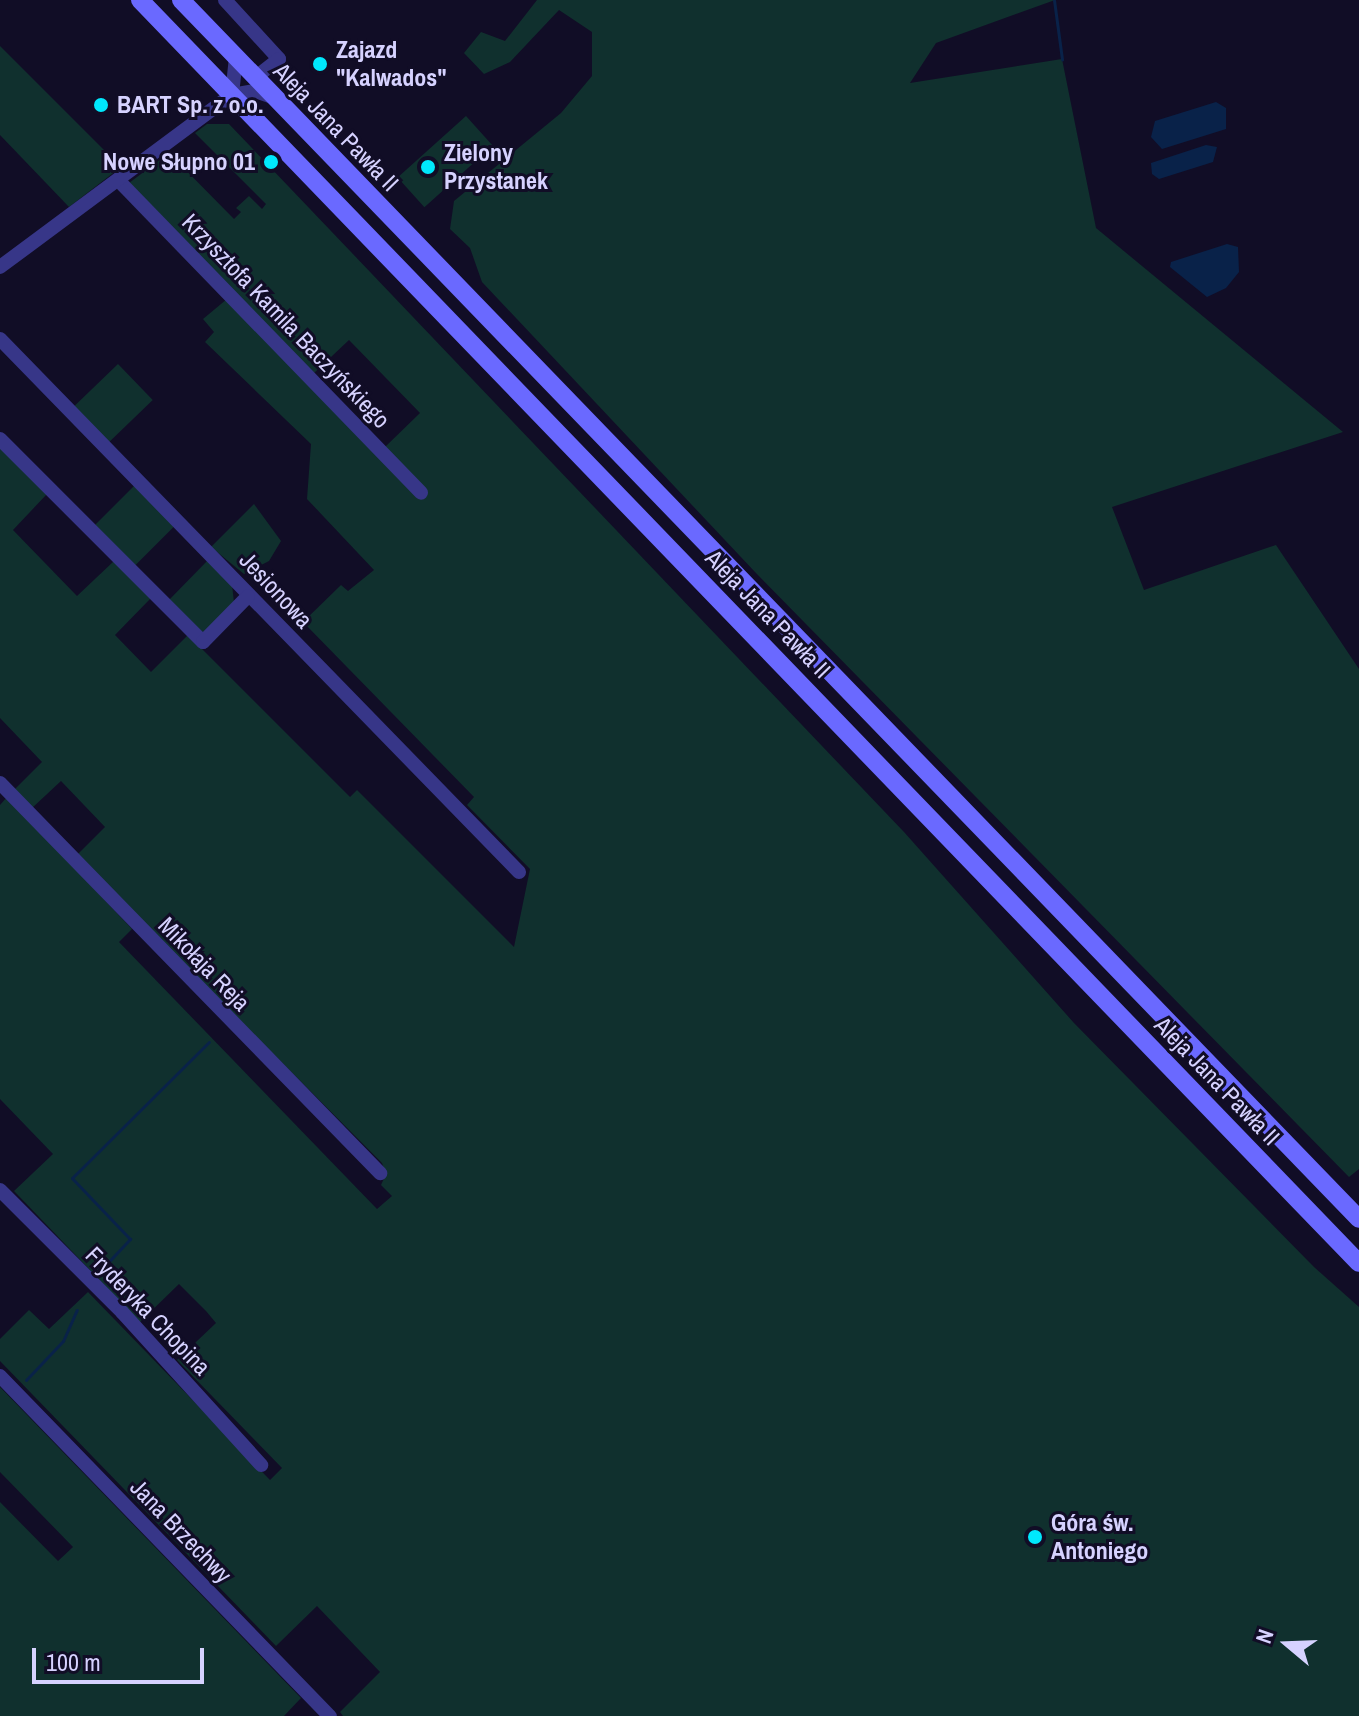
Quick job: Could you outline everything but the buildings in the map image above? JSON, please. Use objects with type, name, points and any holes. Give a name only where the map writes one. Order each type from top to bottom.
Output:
[{"type":"main road","name":"Aleja Jana Pawła II","points":[[140,0],[1359,1263]]},
{"type":"main road","name":"Aleja Jana Pawła II","points":[[181,0],[1359,1219]]},
{"type":"street","points":[[225,0],[279,59],[255,78]]},
{"type":"street","points":[[232,95],[236,57]]},
{"type":"street","points":[[0,267],[232,95],[255,91],[274,98]]},
{"type":"street","name":"Krzysztofa Kamila Baczyńskiego","points":[[119,181],[421,493]]},
{"type":"street","name":"Jesionowa","points":[[0,339],[519,872]]},
{"type":"street","points":[[0,439],[203,642],[248,596]]},
{"type":"street","name":"Mikołaja Reja","points":[[0,783],[380,1173]]},
{"type":"street","name":"Fryderyka Chopina","points":[[0,1190],[122,1312],[261,1465]]},
{"type":"street","name":"Jana Brzechwy","points":[[0,1376],[330,1716]]},
{"type":"green space","points":[[537,0],[1055,0],[936,43],[910,83],[1062,59],[1096,228],[1343,432],[1112,507],[1144,590],[1276,545],[1359,669],[1359,1169],[1349,1177],[755,572],[482,282],[470,248],[450,229],[454,201],[561,113],[592,76],[592,32],[559,10],[510,62],[484,74],[464,53],[481,32],[505,41]]},
{"type":"green space","points":[[0,46],[121,167],[69,207],[0,135]]},
{"type":"green space","points":[[466,116],[493,146],[424,207],[398,178]]},
{"type":"green space","points":[[207,124],[229,124],[904,832],[1074,1023],[1314,1267],[1359,1307],[1359,1716],[343,1716],[340,1712],[380,1672],[317,1606],[276,1646],[0,1361],[0,1339],[29,1310],[49,1329],[88,1292],[270,1480],[282,1468],[177,1360],[216,1323],[206,1311],[179,1284],[140,1322],[14,1191],[53,1154],[0,1099],[0,805],[7,797],[132,929],[119,942],[377,1209],[392,1196],[381,1185],[386,1174],[382,1163],[76,856],[105,827],[61,781],[31,809],[13,791],[42,762],[0,718],[0,446],[47,494],[13,530],[77,596],[114,561],[151,598],[115,635],[151,672],[188,635],[350,797],[357,790],[514,947],[530,869],[467,805],[474,797],[303,622],[341,585],[348,591],[374,570],[307,499],[311,444],[205,342],[214,332],[203,319],[227,299],[385,447],[420,413],[349,340],[313,374],[129,183],[169,153],[234,219],[241,212],[236,208],[249,196],[262,209],[266,204],[195,133]]},
{"type":"green space","points":[[118,364],[153,400],[108,443],[73,407]]},
{"type":"green space","points":[[136,484],[176,524],[135,566],[94,526]]},
{"type":"green space","points":[[254,504],[281,541],[269,561],[244,574],[211,547]]},
{"type":"green space","points":[[210,558],[232,584],[234,603],[203,635],[168,601]]},
{"type":"green space","points":[[0,1387],[301,1698],[284,1716],[0,1716],[0,1502],[58,1561],[73,1547],[0,1472]]},
{"type":"water","points":[[1216,102],[1226,108],[1226,129],[1162,149],[1151,137],[1155,121]]},
{"type":"water","points":[[1206,145],[1217,147],[1213,162],[1159,179],[1152,174],[1151,163]]},
{"type":"water","points":[[1227,244],[1238,247],[1239,272],[1226,288],[1207,297],[1170,267],[1171,262]]},
{"type":"waterway","points":[[1054,0],[1062,59]]},
{"type":"waterway","points":[[98,1273],[130,1239],[72,1178],[209,1042]]},
{"type":"waterway","points":[[26,1380],[63,1341],[77,1310]]},
{"type":"place","name":"Zajazd \"Kalwados\"","points":[[320,64]]},
{"type":"place","name":"BART Sp. z o.o.","points":[[101,105]]},
{"type":"place","name":"Nowe Słupno 01","points":[[271,162]]},
{"type":"place","name":"Zielony Przystanek","points":[[428,167]]},
{"type":"place","name":"Góra św. Antoniego","points":[[1035,1537]]}]
